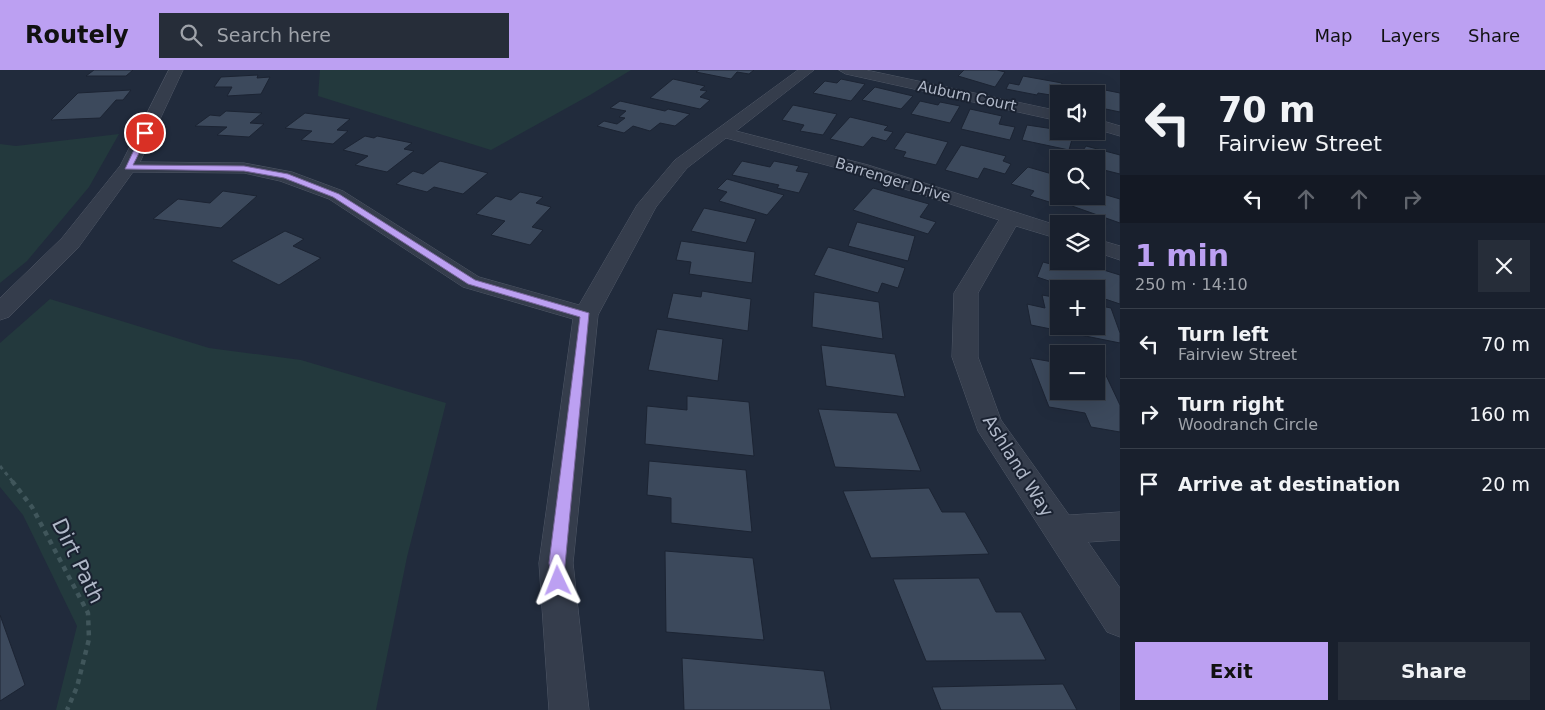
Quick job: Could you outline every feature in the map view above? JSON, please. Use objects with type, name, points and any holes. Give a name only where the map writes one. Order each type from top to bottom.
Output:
[{"type":"street","points":[[0,312],[70,243],[128,167],[176,70]]},
{"type":"street","points":[[569,710],[556,563],[586,315],[647,205],[681,164],[726,133],[807,70]]},
{"type":"street","name":"Auburn Court","points":[[846,70],[1050,114]]},
{"type":"street","points":[[1105,127],[1120,131]]},
{"type":"street","name":"Barrenger Drive","points":[[726,133],[862,169],[1050,230]]},
{"type":"street","points":[[128,167],[244,168],[285,176],[336,195],[471,282],[586,315]]},
{"type":"street","name":"Ashland Way","points":[[1011,217],[966,293],[966,357],[988,423],[1058,530],[1120,618]]},
{"type":"street","points":[[1105,248],[1120,253]]},
{"type":"street","points":[[1058,530],[1120,526]]},
{"type":"path","name":"Dirt Path","points":[[0,466],[32,507],[88,613],[89,638],[77,687],[67,710]]},
{"type":"green space","points":[[320,70],[631,70],[491,150],[318,96]]},
{"type":"green space","points":[[119,134],[89,187],[27,261],[0,283],[0,144],[16,146]]},
{"type":"green space","points":[[50,299],[209,348],[301,360],[446,403],[407,557],[376,710],[56,710],[77,626],[23,515],[0,487],[0,343]]},
{"type":"building","points":[[94,70],[133,70],[126,76],[86,76]]},
{"type":"building","points":[[699,70],[754,70],[749,74],[737,72],[731,79],[696,72]]},
{"type":"building","points":[[964,70],[997,70],[1005,72],[995,87],[958,76]]},
{"type":"building","points":[[258,75],[257,78],[270,77],[261,94],[227,96],[232,87],[214,87],[221,77]]},
{"type":"building","points":[[1023,76],[1062,83],[1061,85],[1050,85],[1050,95],[1038,93],[1037,95],[1006,89],[1009,83],[1019,85]]},
{"type":"building","points":[[673,79],[705,86],[700,90],[707,91],[700,97],[710,100],[700,109],[650,98]]},
{"type":"building","points":[[841,79],[865,84],[851,101],[813,93],[825,81],[837,83]]},
{"type":"building","points":[[875,87],[913,96],[901,109],[862,100]]},
{"type":"building","points":[[131,90],[123,100],[116,100],[100,118],[51,120],[78,93]]},
{"type":"building","points":[[1105,90],[1120,93],[1120,112],[1105,109]]},
{"type":"building","points":[[620,101],[665,111],[668,109],[690,114],[675,126],[660,123],[650,131],[633,126],[624,133],[597,126],[604,121],[617,124],[625,118],[619,117],[626,111],[610,108]]},
{"type":"building","points":[[920,101],[938,105],[940,102],[960,106],[950,123],[911,114]]},
{"type":"building","points":[[793,105],[837,114],[823,135],[800,131],[804,125],[782,120]]},
{"type":"building","points":[[970,109],[1002,116],[999,124],[1015,127],[1010,140],[961,129]]},
{"type":"building","points":[[226,111],[262,113],[250,123],[264,124],[249,137],[217,135],[227,127],[195,126],[210,115],[220,116]]},
{"type":"building","points":[[305,113],[350,119],[337,130],[348,131],[333,144],[301,140],[312,131],[285,128]]},
{"type":"building","points":[[850,117],[888,126],[884,130],[893,132],[886,141],[872,137],[863,147],[830,139]]},
{"type":"building","points":[[1027,125],[1050,128],[1050,140],[1072,140],[1069,150],[1022,140]]},
{"type":"building","points":[[906,132],[948,142],[936,165],[903,157],[906,152],[894,149]]},
{"type":"building","points":[[365,136],[374,138],[377,136],[412,143],[404,149],[414,151],[387,172],[355,165],[368,156],[343,150]]},
{"type":"building","points":[[961,145],[1006,156],[1003,161],[1011,164],[1005,174],[984,168],[978,179],[945,170]]},
{"type":"building","points":[[1086,146],[1101,150],[1083,150]]},
{"type":"building","points":[[1105,151],[1120,155],[1120,174],[1105,170]]},
{"type":"building","points":[[440,161],[488,173],[463,194],[434,187],[427,192],[396,184],[413,171],[423,174]]},
{"type":"building","points":[[742,161],[770,167],[774,161],[799,166],[796,171],[809,173],[799,193],[777,188],[779,185],[732,175]]},
{"type":"building","points":[[1028,167],[1050,173],[1050,202],[1030,196],[1034,191],[1011,184]]},
{"type":"building","points":[[727,179],[784,195],[767,215],[719,201],[727,192],[717,189]]},
{"type":"building","points":[[873,188],[929,204],[920,217],[936,222],[928,234],[853,210]]},
{"type":"building","points":[[223,191],[257,196],[221,228],[153,219],[178,199],[210,203]]},
{"type":"building","points":[[520,192],[543,197],[536,203],[551,207],[532,227],[543,230],[530,245],[491,235],[505,221],[476,214],[496,196],[511,200]]},
{"type":"building","points":[[1105,195],[1120,199],[1120,223],[1105,218],[1105,215],[1097,215],[1072,206],[1105,205]]},
{"type":"building","points":[[704,208],[756,219],[746,243],[691,231]]},
{"type":"building","points":[[857,222],[915,236],[908,261],[848,246]]},
{"type":"building","points":[[285,231],[304,239],[293,246],[321,258],[279,285],[231,261]]},
{"type":"building","points":[[681,241],[755,252],[752,283],[689,274],[691,262],[676,260]]},
{"type":"building","points":[[828,247],[905,268],[898,288],[882,283],[878,293],[814,275]]},
{"type":"building","points":[[1043,262],[1050,264],[1050,270],[1104,270],[1120,275],[1120,304],[1105,299],[1105,280],[1050,281],[1037,277]]},
{"type":"building","points":[[702,291],[751,299],[748,331],[667,318],[673,293],[701,297]]},
{"type":"building","points":[[814,292],[879,302],[883,339],[812,327]]},
{"type":"building","points":[[1042,295],[1050,296],[1050,329],[1031,325],[1027,304],[1045,308]]},
{"type":"building","points":[[1105,307],[1111,308],[1120,333],[1120,343],[1080,335],[1105,335]]},
{"type":"building","points":[[657,329],[723,339],[718,381],[648,370]]},
{"type":"building","points":[[821,345],[895,354],[905,397],[826,386]]},
{"type":"building","points":[[1030,358],[1050,361],[1050,400],[1105,400],[1105,373],[1120,405],[1120,432],[1091,427],[1085,413],[1049,407]]},
{"type":"building","points":[[687,396],[749,402],[754,456],[645,444],[647,406],[687,410]]},
{"type":"building","points":[[818,409],[897,413],[921,471],[835,467]]},
{"type":"building","points":[[649,461],[746,470],[752,532],[671,523],[671,498],[647,495]]},
{"type":"building","points":[[929,488],[942,512],[965,512],[989,554],[871,558],[843,491]]},
{"type":"building","points":[[665,551],[753,558],[764,640],[666,632]]},
{"type":"building","points":[[979,578],[996,612],[1021,612],[1046,660],[926,661],[893,579]]},
{"type":"building","points":[[0,615],[25,685],[0,701]]},
{"type":"building","points":[[682,658],[824,671],[831,710],[684,710]]},
{"type":"building","points":[[1063,684],[1077,710],[941,710],[932,687]]},
{"type":"route","points":[[145,133],[128,167],[193,166],[244,168],[285,176],[336,195],[471,282],[586,315],[556,563],[558,581]]}]
